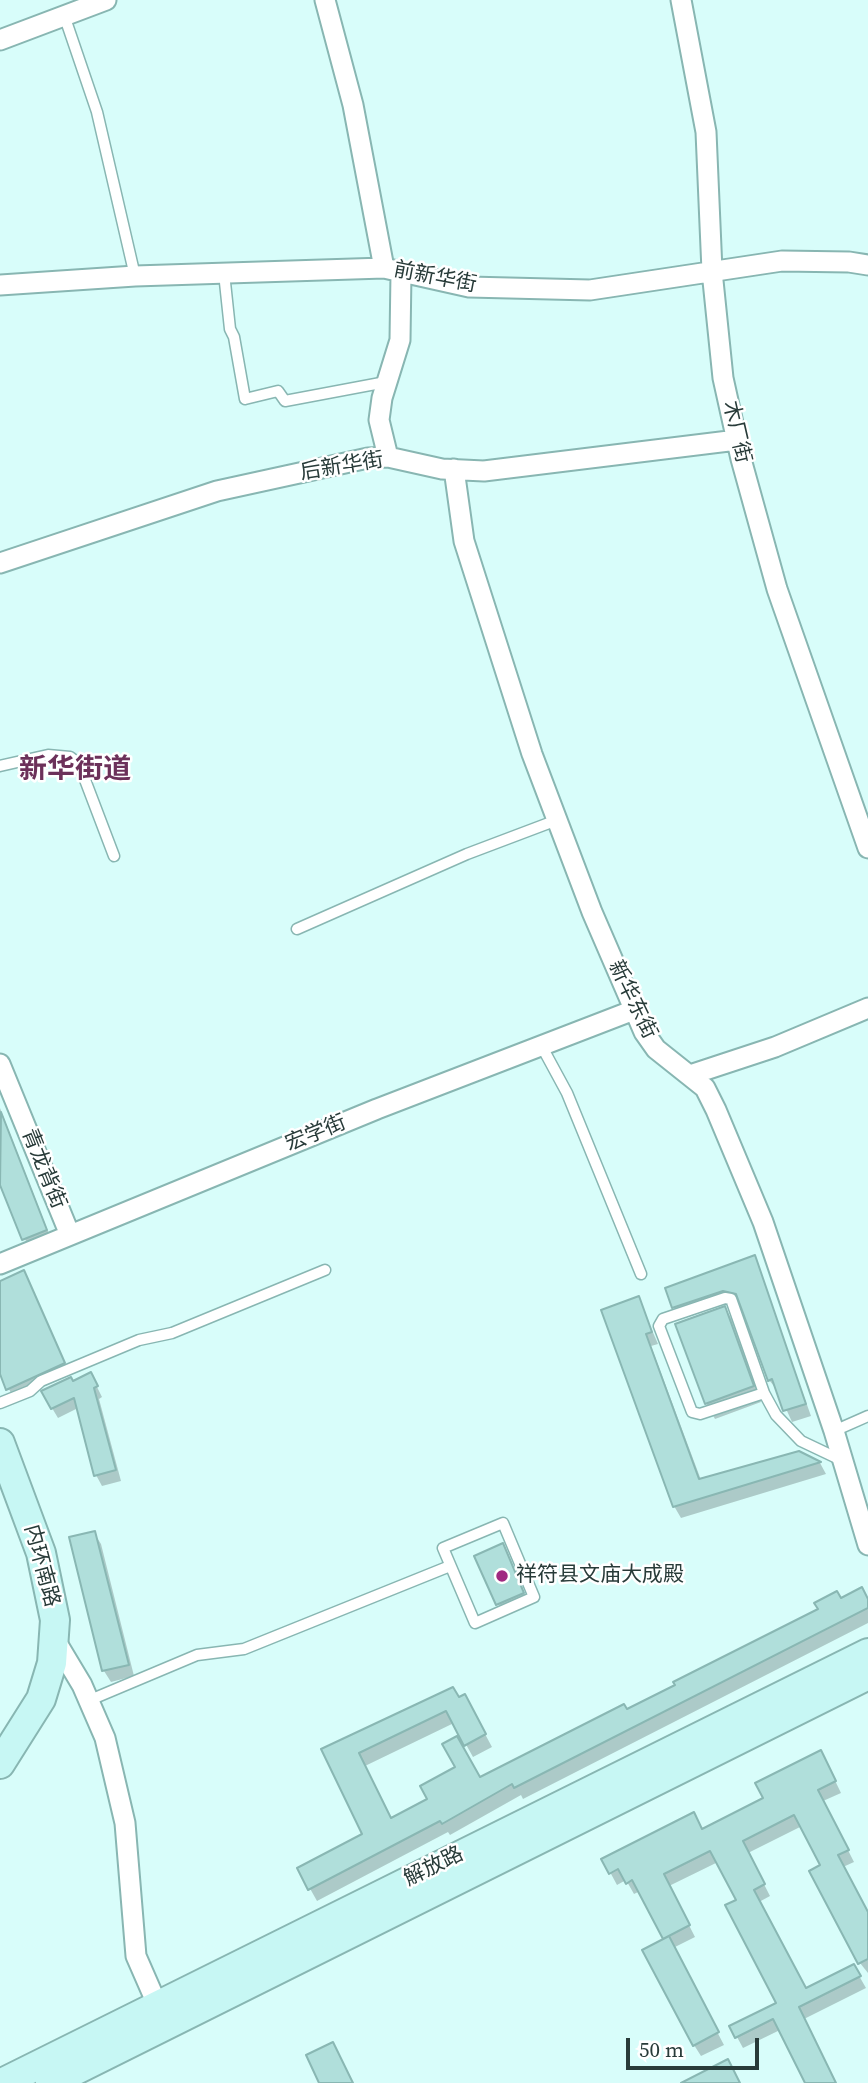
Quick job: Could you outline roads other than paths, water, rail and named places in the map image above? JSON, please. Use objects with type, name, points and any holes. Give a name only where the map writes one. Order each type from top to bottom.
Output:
[{"type":"main road","name":"内环南路","points":[[0,1443],[47,1574],[55,1620],[52,1663],[41,1699],[0,1765]]},
{"type":"main road","name":"内环南路","points":[[0,1489],[30,1569],[37,1631],[33,1670],[0,1733]]},
{"type":"main road","name":"解放路","points":[[2,2083],[868,1653]]},
{"type":"main road","name":"解放路","points":[[50,2083],[868,1675]]},
{"type":"street","points":[[0,40],[106,0]]},
{"type":"street","points":[[325,0],[354,105],[393,271],[402,324],[379,420],[388,457]]},
{"type":"street","name":"木厂街","points":[[681,0],[706,132],[712,271],[723,378],[777,589],[868,848]]},
{"type":"street","name":"前新华街","points":[[0,285],[135,276],[393,271],[469,287],[590,290],[782,261],[849,262],[868,265]]},
{"type":"street","name":"后新华街","points":[[0,563],[217,491],[368,458],[388,457],[454,469],[484,471],[737,440]]},
{"type":"street","name":"新华东街","points":[[454,469],[464,541],[532,754],[592,912],[634,1010],[656,1049],[705,1088],[716,1110],[763,1222],[834,1431],[868,1545]]},
{"type":"street","points":[[690,1075],[775,1047],[868,1008]]},
{"type":"street","name":"宏学街","points":[[0,1264],[634,1010]]},
{"type":"street","name":"青龙背街","points":[[0,1064],[70,1235]]},
{"type":"street","points":[[55,1640],[90,1700],[105,1738],[125,1823],[136,1956],[157,2004]]},
{"type":"lane","points":[[64,15],[97,112],[135,276]]},
{"type":"lane","points":[[224,273],[230,329],[234,337],[245,399],[278,391],[285,401],[387,382]]},
{"type":"lane","points":[[0,766],[48,755],[70,757],[79,764],[114,856]]},
{"type":"lane","points":[[297,929],[467,854],[557,820]]},
{"type":"lane","points":[[541,1045],[567,1093],[641,1274]]},
{"type":"lane","points":[[0,1404],[30,1391],[41,1381],[139,1340],[172,1333],[326,1270]]},
{"type":"lane","points":[[764,1393],[700,1414],[692,1412],[659,1326],[663,1320],[725,1298],[732,1299],[764,1393],[776,1415],[802,1441],[841,1460]]},
{"type":"lane","points":[[834,1431],[868,1416]]},
{"type":"lane","points":[[503,1523],[534,1597],[475,1623],[450,1566],[443,1548],[503,1523]]},
{"type":"lane","points":[[90,1700],[197,1655],[244,1649],[450,1566]]},
{"type":"place","name":"祥符县文庙大成殿","points":[[502,1576]]},
{"type":"district","name":"新华街道","points":[[75,771]]}]
